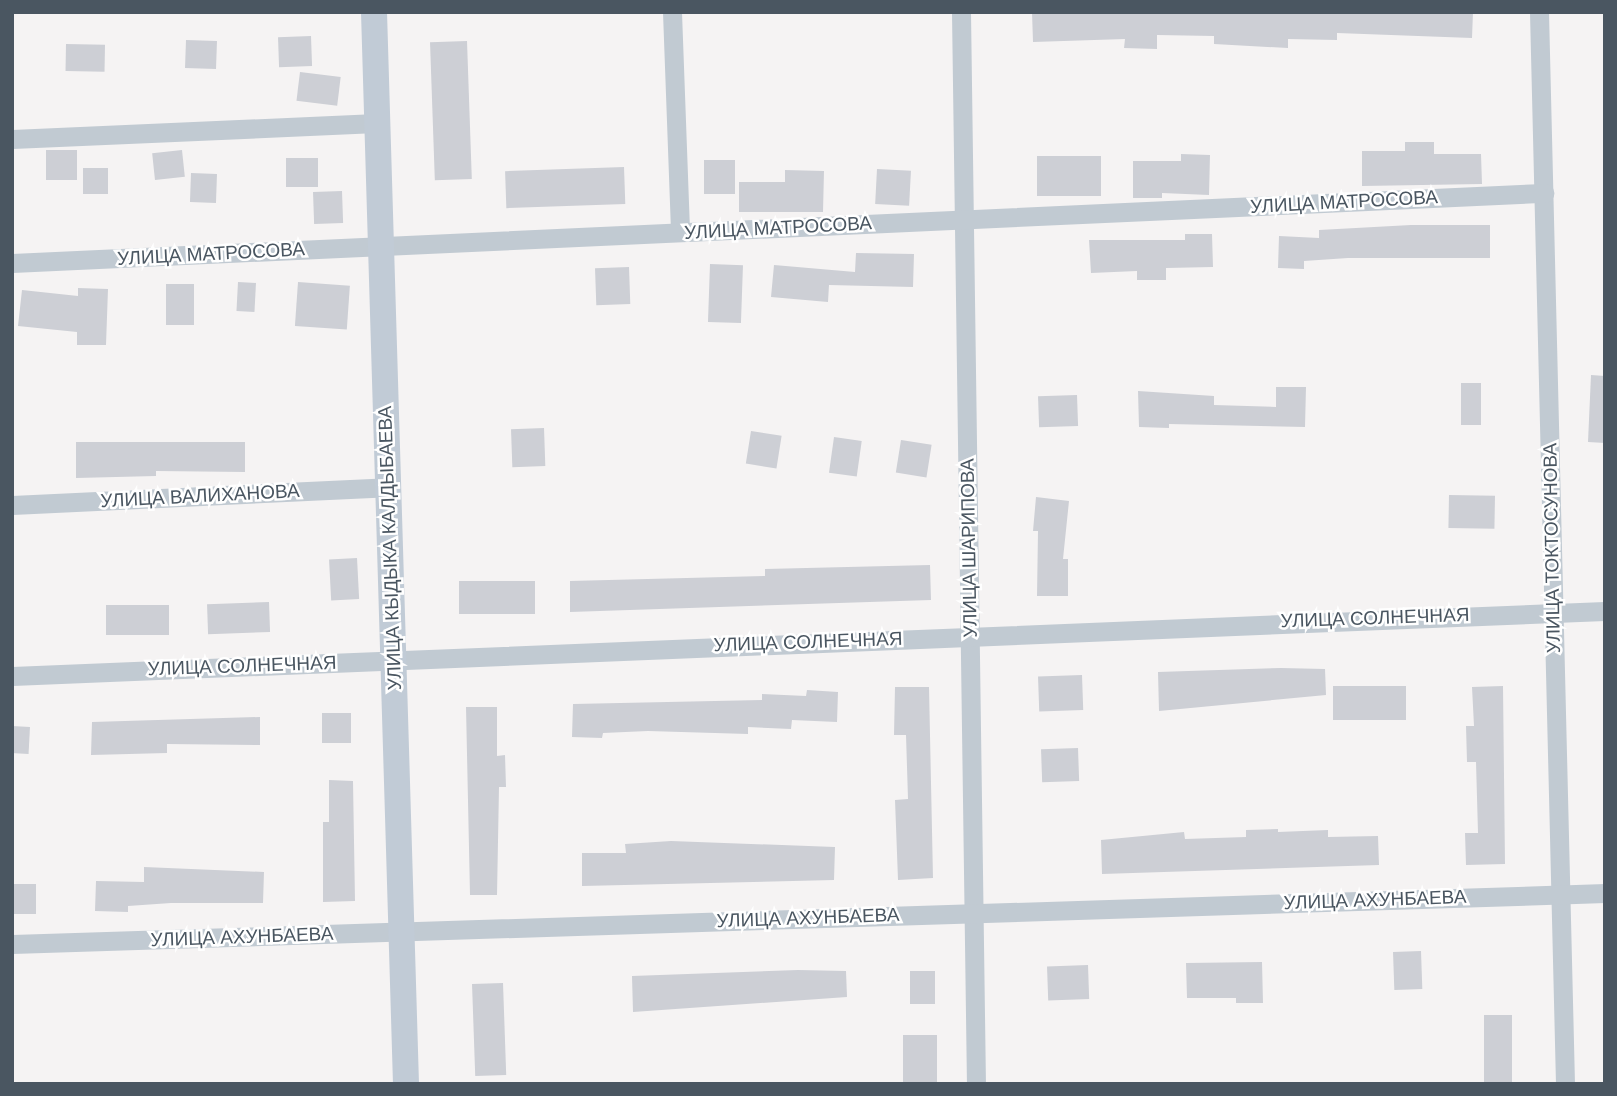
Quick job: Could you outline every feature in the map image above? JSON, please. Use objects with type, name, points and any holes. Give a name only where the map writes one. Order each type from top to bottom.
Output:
[{"type":"street","name":"УЛИЦА КЫДЫКА КАЛДЫБАЕВА","points":[[374,12],[406,1084]]},
{"type":"street","points":[[672,12],[680,233]]},
{"type":"street","name":"УЛИЦА ШАРИПОВА","points":[[961,12],[976,1084]]},
{"type":"street","name":"УЛИЦА ТОКТОСУНОВА","points":[[1539,12],[1564,1084]]},
{"type":"street","points":[[12,139],[377,123]]},
{"type":"street","name":"УЛИЦА МАТРОСОВА","points":[[12,263],[1544,193]]},
{"type":"street","name":"УЛИЦА ВАЛИХАНОВА","points":[[12,505],[388,486]]},
{"type":"street","name":"УЛИЦА СОЛНЕЧНАЯ","points":[[12,676],[1553,611],[1605,611]]},
{"type":"street","name":"УЛИЦА АХУНБАЕВА","points":[[12,944],[1605,893]]},
{"type":"building","points":[[1032,12],[1473,12],[1472,38],[1337,33],[1337,40],[1288,39],[1288,48],[1214,44],[1214,36],[1157,35],[1157,49],[1124,48],[1125,39],[1033,42]]},
{"type":"building","points":[[311,36],[312,66],[279,67],[278,37]]},
{"type":"building","points":[[186,40],[217,41],[216,69],[185,68]]},
{"type":"building","points":[[467,41],[472,179],[435,180],[430,42]]},
{"type":"building","points":[[66,44],[105,45],[105,72],[66,71]]},
{"type":"building","points":[[300,72],[341,77],[337,106],[296,101]]},
{"type":"building","points":[[1405,142],[1434,142],[1434,154],[1481,154],[1482,184],[1362,186],[1362,151],[1405,151]]},
{"type":"building","points":[[46,150],[77,150],[77,180],[46,180]]},
{"type":"building","points":[[182,150],[185,177],[155,180],[152,153]]},
{"type":"building","points":[[1181,154],[1210,155],[1209,195],[1162,193],[1162,198],[1133,198],[1133,161],[1181,161]]},
{"type":"building","points":[[1037,156],[1101,156],[1101,196],[1037,196]]},
{"type":"building","points":[[286,158],[318,158],[318,187],[286,187]]},
{"type":"building","points":[[704,160],[735,160],[735,194],[704,194]]},
{"type":"building","points":[[624,167],[625,204],[506,208],[505,171]]},
{"type":"building","points":[[83,168],[108,168],[108,194],[83,194]]},
{"type":"building","points":[[877,169],[911,171],[909,206],[875,204]]},
{"type":"building","points":[[785,170],[824,171],[823,212],[739,212],[739,182],[785,182]]},
{"type":"building","points":[[191,173],[217,174],[216,203],[190,202]]},
{"type":"building","points":[[342,191],[343,223],[314,224],[313,192]]},
{"type":"building","points":[[1411,225],[1490,225],[1490,258],[1348,258],[1304,261],[1304,269],[1278,268],[1279,236],[1319,238],[1319,230]]},
{"type":"building","points":[[1185,234],[1212,234],[1213,267],[1166,268],[1166,280],[1137,280],[1137,271],[1091,273],[1089,240],[1185,240]]},
{"type":"building","points":[[856,253],[914,254],[913,287],[829,285],[828,302],[771,297],[774,265],[855,272]]},
{"type":"building","points":[[710,264],[743,265],[741,323],[708,322]]},
{"type":"building","points":[[629,267],[630,304],[596,305],[595,268]]},
{"type":"building","points":[[238,282],[256,283],[254,312],[236,311]]},
{"type":"building","points":[[298,282],[350,286],[347,330],[295,326]]},
{"type":"building","points":[[166,284],[194,284],[194,325],[166,325]]},
{"type":"building","points":[[78,288],[108,289],[106,345],[77,345],[77,332],[18,326],[22,290],[78,296]]},
{"type":"building","points":[[1591,375],[1605,376],[1605,443],[1588,442]]},
{"type":"building","points":[[1461,383],[1481,383],[1481,425],[1461,425]]},
{"type":"building","points":[[1276,387],[1306,387],[1305,427],[1169,424],[1169,428],[1139,427],[1138,391],[1214,396],[1214,405],[1276,407]]},
{"type":"building","points":[[1077,395],[1078,426],[1039,427],[1038,396]]},
{"type":"building","points":[[544,428],[545,466],[512,467],[511,429]]},
{"type":"building","points":[[751,431],[782,436],[776,468],[746,464]]},
{"type":"building","points":[[834,437],[862,441],[857,477],[829,473]]},
{"type":"building","points":[[901,440],[932,445],[926,477],[896,473]]},
{"type":"building","points":[[76,442],[245,442],[245,472],[156,471],[156,476],[76,478]]},
{"type":"building","points":[[1449,495],[1495,496],[1494,529],[1448,528]]},
{"type":"building","points":[[1036,497],[1069,501],[1063,559],[1068,559],[1068,596],[1037,596],[1038,531],[1033,531]]},
{"type":"building","points":[[357,558],[359,599],[331,600],[329,559]]},
{"type":"building","points":[[930,565],[931,600],[570,612],[570,581],[765,576],[765,569]]},
{"type":"building","points":[[459,581],[535,581],[535,614],[459,614]]},
{"type":"building","points":[[269,602],[270,632],[208,634],[207,604]]},
{"type":"building","points":[[106,605],[169,605],[169,635],[106,635]]},
{"type":"building","points":[[1325,669],[1326,695],[1159,711],[1158,672]]},
{"type":"building","points":[[1082,675],[1083,710],[1039,712],[1038,677]]},
{"type":"building","points":[[1333,686],[1406,686],[1406,720],[1333,720]]},
{"type":"building","points":[[1503,686],[1505,864],[1466,865],[1465,833],[1478,833],[1476,762],[1467,762],[1466,726],[1474,726],[1472,687]]},
{"type":"building","points":[[895,687],[929,687],[933,878],[898,880],[895,800],[908,799],[906,735],[894,735]]},
{"type":"building","points":[[807,690],[838,692],[837,722],[792,720],[791,729],[748,727],[748,734],[648,731],[603,733],[602,738],[572,737],[573,704],[762,700],[762,694],[806,696]]},
{"type":"building","points":[[466,707],[497,707],[497,756],[505,755],[506,787],[499,787],[497,895],[470,895]]},
{"type":"building","points":[[322,713],[351,713],[351,743],[322,743]]},
{"type":"building","points":[[260,717],[260,745],[167,744],[167,753],[91,755],[92,722]]},
{"type":"building","points":[[12,726],[30,727],[29,754],[12,753]]},
{"type":"building","points":[[1078,748],[1079,781],[1042,782],[1041,749]]},
{"type":"building","points":[[329,780],[353,781],[355,901],[323,902],[323,822],[329,822]]},
{"type":"building","points":[[1278,829],[1278,832],[1328,830],[1328,837],[1378,836],[1379,865],[1102,874],[1101,840],[1184,832],[1185,839],[1246,837],[1246,830]]},
{"type":"building","points":[[671,841],[835,847],[834,880],[582,886],[582,853],[626,853],[625,844]]},
{"type":"building","points":[[144,867],[264,872],[263,903],[171,903],[128,906],[128,912],[95,911],[96,881],[144,882]]},
{"type":"building","points":[[12,884],[36,884],[36,914],[12,914]]},
{"type":"building","points":[[1421,951],[1422,989],[1394,990],[1393,952]]},
{"type":"building","points":[[1262,962],[1263,1003],[1236,1003],[1236,998],[1187,998],[1186,963]]},
{"type":"building","points":[[1088,965],[1089,999],[1048,1000],[1047,966]]},
{"type":"building","points":[[798,970],[846,971],[847,997],[633,1012],[632,976]]},
{"type":"building","points":[[910,971],[935,971],[935,1004],[910,1004]]},
{"type":"building","points":[[503,983],[506,1075],[475,1076],[472,984]]},
{"type":"building","points":[[1484,1015],[1512,1015],[1512,1084],[1484,1084]]},
{"type":"building","points":[[903,1035],[937,1035],[937,1084],[903,1084]]}]
